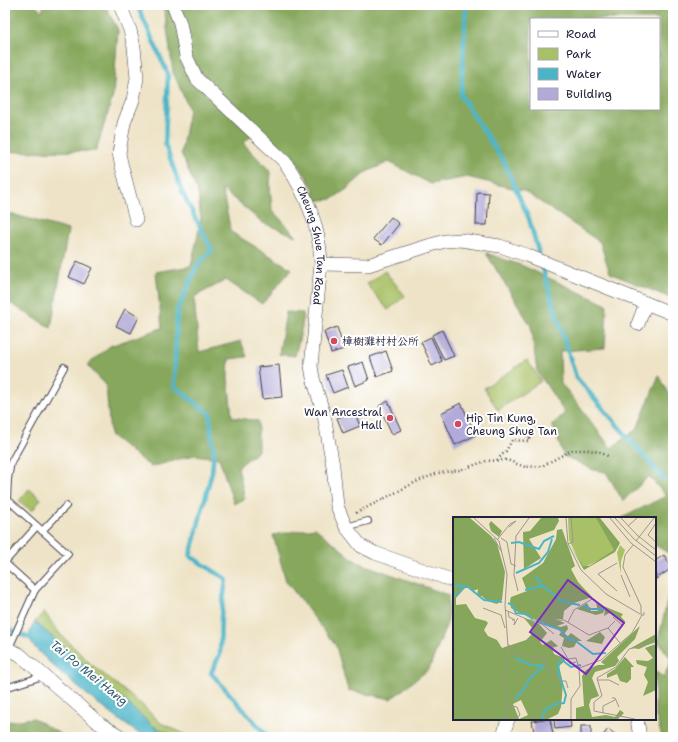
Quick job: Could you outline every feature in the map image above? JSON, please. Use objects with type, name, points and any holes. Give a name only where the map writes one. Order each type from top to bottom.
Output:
[{"type":"street","points":[[120,5],[130,30],[136,57],[137,78],[133,100],[124,123],[119,153],[120,163],[136,220]]},
{"type":"street","name":"Cheung Shue Tan Road","points":[[173,5],[180,23],[184,49],[197,79],[279,156],[296,179],[311,211],[318,231],[322,264],[311,366],[324,415],[333,466],[337,506],[346,527],[361,546],[375,553],[453,581]]},
{"type":"street","points":[[322,264],[368,265],[431,245],[461,240],[500,246],[519,252],[673,314]]},
{"type":"street","points":[[638,324],[646,303]]},
{"type":"street","points":[[8,648],[19,654],[100,724],[122,737]]},
{"type":"street","points":[[503,737],[508,720]]},
{"type":"street","points":[[637,720],[640,737]]},
{"type":"lane","points":[[8,648],[26,613],[35,590],[68,554],[6,500],[11,462],[64,367]]},
{"type":"lane","points":[[42,531],[66,506]]},
{"type":"lane","points":[[346,527],[368,521]]},
{"type":"lane","points":[[35,590],[5,562],[37,526]]},
{"type":"lane","points":[[5,688],[44,676]]},
{"type":"path","points":[[496,461],[506,451],[512,440],[528,441],[530,438],[517,429]]},
{"type":"path","points":[[340,514],[351,514],[361,511],[418,481],[438,473],[460,470],[486,461],[507,460],[525,467],[542,466],[572,450],[588,450],[600,452],[608,456]]},
{"type":"green space","points":[[9,5],[34,5],[42,11],[44,5],[105,5],[118,30],[113,96],[96,151],[5,152],[5,14]]},
{"type":"green space","points":[[161,5],[673,5],[673,299],[610,273],[600,242],[524,191],[467,177],[431,184],[389,162],[366,172],[347,189],[332,199],[313,201],[314,189],[298,164],[260,129],[243,143],[271,172],[270,186],[272,210],[296,236],[263,223],[222,189],[231,232],[292,269],[262,304],[226,280],[194,297],[199,352],[241,341],[247,357],[229,359],[228,377],[232,417],[258,421],[258,451],[238,467],[245,499],[234,504],[219,458],[194,455],[151,467],[110,435],[106,385],[87,365],[110,346],[162,328],[156,272],[191,266],[201,220],[198,193],[181,153],[189,109],[173,72],[165,13]]},
{"type":"green space","points":[[5,212],[68,230],[51,328],[5,300]]},
{"type":"green space","points":[[486,253],[523,266],[607,305],[605,348],[560,351],[561,384],[611,448],[637,429],[659,375],[673,402],[673,556],[656,546],[656,517],[624,517],[666,496],[649,476],[623,501],[606,472],[594,470],[564,456],[552,425],[565,413],[537,371],[531,326]]},
{"type":"green space","points":[[385,271],[405,296],[388,310],[367,284]]},
{"type":"green space","points":[[286,312],[303,313],[302,327],[295,356],[279,354]]},
{"type":"green space","points":[[527,360],[541,381],[498,410],[484,388]]},
{"type":"green space","points":[[29,489],[41,499],[32,511],[19,501]]},
{"type":"green space","points":[[315,528],[357,562],[448,595],[448,621],[429,669],[391,699],[348,690],[336,646],[286,581],[273,535]]},
{"type":"green space","points":[[673,576],[673,737],[662,737],[656,716],[656,672],[664,678],[671,659],[658,641]]},
{"type":"green space","points":[[44,612],[60,634],[92,665],[142,705],[161,723],[191,737],[175,737],[153,726],[35,622]]},
{"type":"green space","points":[[33,718],[65,737],[5,737],[5,722]]},
{"type":"water","points":[[35,622],[153,726],[175,737],[155,738],[144,736],[120,720],[84,692],[49,662],[31,642],[30,631]]},
{"type":"building","points":[[477,192],[489,193],[487,225],[476,225]]},
{"type":"building","points":[[391,217],[399,224],[382,245],[373,239]]},
{"type":"building","points":[[77,261],[92,268],[84,284],[69,277]]},
{"type":"building","points":[[125,309],[139,317],[131,333],[116,326]]},
{"type":"building","name":"樟樹灘村村公所","points":[[337,327],[344,349],[331,353],[324,332]]},
{"type":"building","points":[[442,330],[454,356],[444,360],[432,335]]},
{"type":"building","points":[[431,337],[442,361],[432,366],[421,342]]},
{"type":"building","points":[[386,351],[393,371],[377,377],[370,357]]},
{"type":"building","points":[[363,362],[369,380],[355,386],[348,367]]},
{"type":"building","points":[[279,365],[282,397],[262,399],[258,367]]},
{"type":"building","points":[[342,370],[348,387],[333,393],[326,375]]},
{"type":"building","name":"Wan Ancestral Hall","points":[[388,401],[401,430],[392,434],[379,406]]},
{"type":"building","name":"Hip Tin Kung, Cheung Shue Tan","points":[[461,403],[476,435],[455,445],[441,413]]},
{"type":"building","points":[[354,411],[360,426],[343,433],[337,418]]},
{"type":"building","points":[[664,555],[672,568],[656,579],[656,560]]},
{"type":"building","points":[[550,720],[553,734],[535,737],[532,721]]},
{"type":"building","points":[[554,720],[570,720],[571,727],[555,729]]},
{"type":"building","points":[[581,726],[591,726],[591,737],[581,737]]},
{"type":"building","points":[[608,729],[619,737],[602,737]]},
{"type":"waterway","points":[[137,5],[168,74],[165,144],[182,192],[212,250],[198,264],[177,311],[174,386],[210,414],[214,451],[212,472],[190,556],[226,579],[221,616],[220,654],[211,673],[268,737]]},
{"type":"waterway","points":[[466,5],[461,96],[504,162],[529,219],[553,304],[576,377],[663,478]]},
{"type":"waterway","name":"Tai Po Mei Hang","points":[[5,628],[34,641]]},
{"type":"place","name":"樟樹灘村村公所","points":[[334,341]]},
{"type":"place","name":"Wan Ancestral Hall","points":[[390,418]]},
{"type":"place","name":"Hip Tin Kung, Cheung Shue Tan","points":[[458,424]]}]
